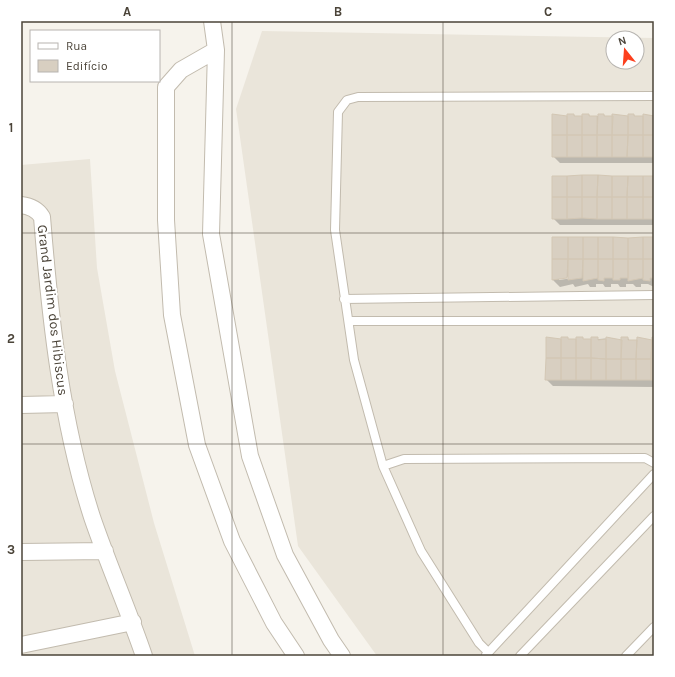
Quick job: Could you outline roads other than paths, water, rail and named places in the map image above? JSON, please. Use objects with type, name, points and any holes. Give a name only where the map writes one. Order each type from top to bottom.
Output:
[{"type":"street","points":[[212,21],[216,50],[211,234],[250,456],[285,555],[331,640],[342,656]]},
{"type":"street","points":[[216,50],[181,70],[166,87],[166,220],[172,315],[197,445],[232,541],[274,623],[296,656]]},
{"type":"street","name":"Grand Jardim dos Hibiscus","points":[[21,205],[30,206],[39,212],[42,217],[46,266],[65,404],[74,447],[92,517],[133,622],[144,656]]},
{"type":"street","name":"Grand Jardim dos Hibiscus","points":[[21,405],[65,404]]},
{"type":"street","points":[[21,552],[105,551]]},
{"type":"street","points":[[21,645],[133,622]]},
{"type":"lane","points":[[654,96],[358,97],[348,100],[338,112],[334,230],[354,360],[383,466],[421,551],[487,654],[654,474]]},
{"type":"lane","points":[[344,299],[654,295]]},
{"type":"lane","points":[[349,321],[654,321]]},
{"type":"lane","points":[[383,466],[404,459],[645,458],[654,463]]},
{"type":"lane","points":[[520,656],[654,516]]},
{"type":"lane","points":[[626,656],[654,627]]}]
